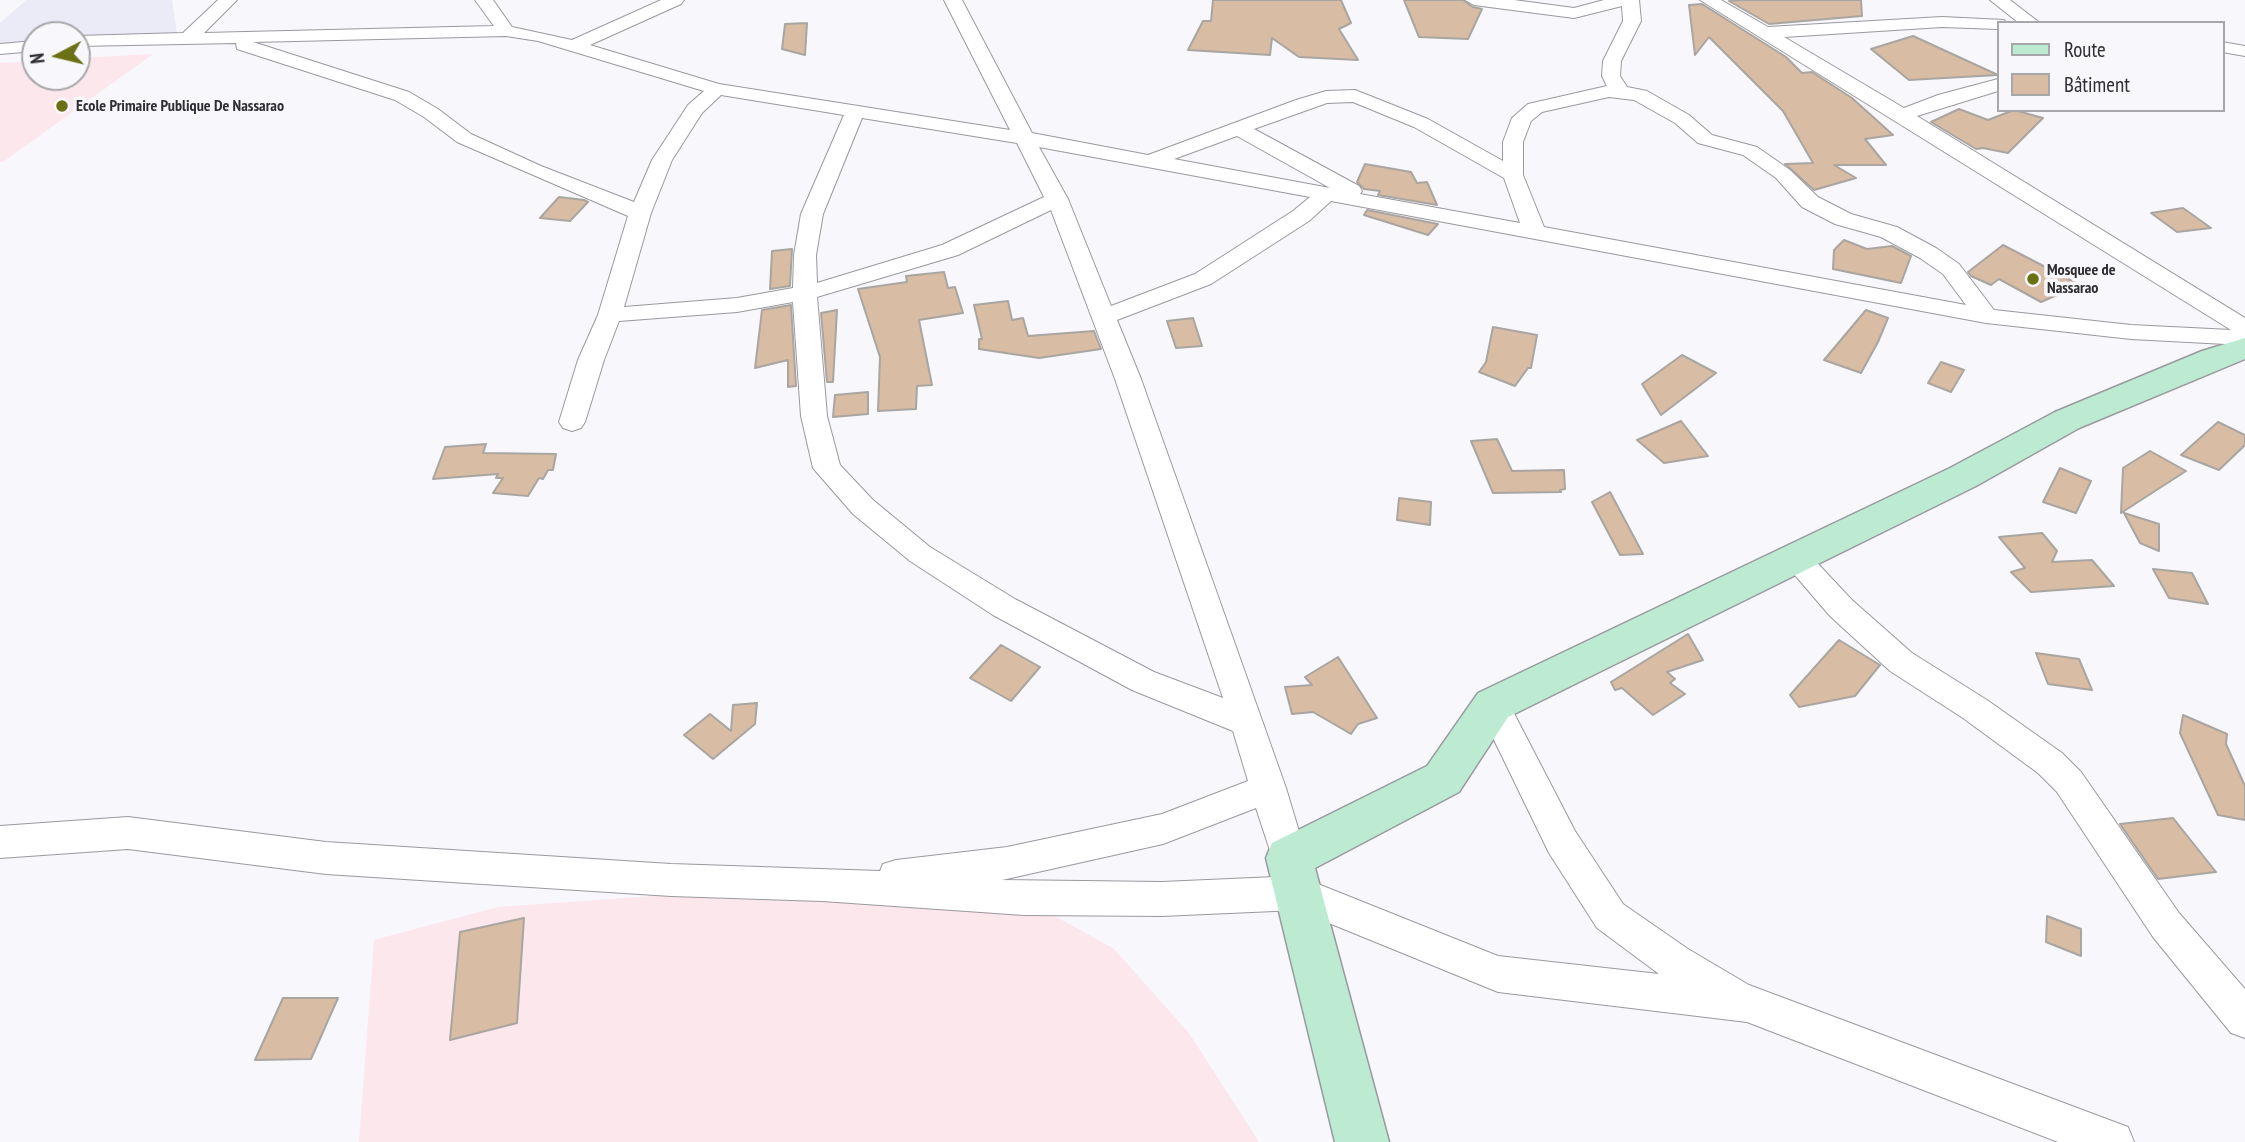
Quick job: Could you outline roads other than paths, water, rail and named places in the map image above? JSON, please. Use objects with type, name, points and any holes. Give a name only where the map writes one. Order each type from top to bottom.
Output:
[{"type":"street","points":[[187,39],[228,0]]},
{"type":"street","points":[[484,0],[506,31]]},
{"type":"street","points":[[575,45],[675,0]]},
{"type":"street","points":[[953,0],[1057,199],[1104,317],[1269,788],[1362,1142]]},
{"type":"street","points":[[1474,0],[1574,13],[1624,0]]},
{"type":"street","points":[[1620,91],[1611,76],[1612,61],[1632,21],[1630,0]]},
{"type":"street","points":[[1709,0],[1902,114],[2245,328]]},
{"type":"street","points":[[1999,0],[2028,21]]},
{"type":"street","points":[[1765,33],[1942,22],[1996,24]]},
{"type":"street","points":[[91,41],[506,31],[575,45],[718,89],[1025,138],[1986,316],[2131,332],[2245,338]]},
{"type":"street","points":[[222,38],[402,96],[431,113],[464,138],[640,213]]},
{"type":"street","points":[[0,49],[21,47]]},
{"type":"street","points":[[2224,47],[2245,51]]},
{"type":"street","points":[[1902,114],[1996,86]]},
{"type":"street","points":[[572,422],[591,360],[610,315],[640,213],[662,160],[695,109],[718,89]]},
{"type":"street","points":[[1534,231],[1513,175],[1513,142],[1522,118],[1535,108],[1620,91],[1640,95],[1682,119],[1705,139],[1749,151],[1783,174],[1810,202],[1843,219],[1889,232],[1928,253],[1951,269],[1986,316]]},
{"type":"street","points":[[1150,161],[1326,97],[1355,96],[1421,123],[1513,175]]},
{"type":"street","points":[[856,110],[813,214],[805,255],[805,293],[814,416],[827,468],[863,507],[920,555],[1004,607],[1143,681],[1247,722]]},
{"type":"street","points":[[1238,128],[1373,204]]},
{"type":"street","points":[[1104,317],[1203,279],[1301,216],[1325,195]]},
{"type":"street","points":[[610,315],[737,304],[805,293],[950,250],[1057,199]]},
{"type":"street","points":[[0,842],[128,833],[326,858],[671,880],[822,884],[1024,898],[1162,899],[1293,876],[1443,779],[1493,705],[1963,477],[2067,420],[2213,358],[2245,348]]},
{"type":"street","points":[[1796,559],[1841,608],[1900,662],[1975,709],[2050,763],[2069,782],[2166,925],[2245,1019]]},
{"type":"street","points":[[1493,705],[1562,842],[1610,916],[1674,962],[1747,1003],[2113,1142]]},
{"type":"street","points":[[822,884],[1007,863],[1163,829],[1269,788]]},
{"type":"street","points":[[1293,876],[1498,974],[1747,1003]]},
{"type":"place","name":"Ecole Primaire Publique De Nassarao","points":[[62,106]]},
{"type":"place","name":"Mosquee de Nassarao","points":[[2033,279]]}]
